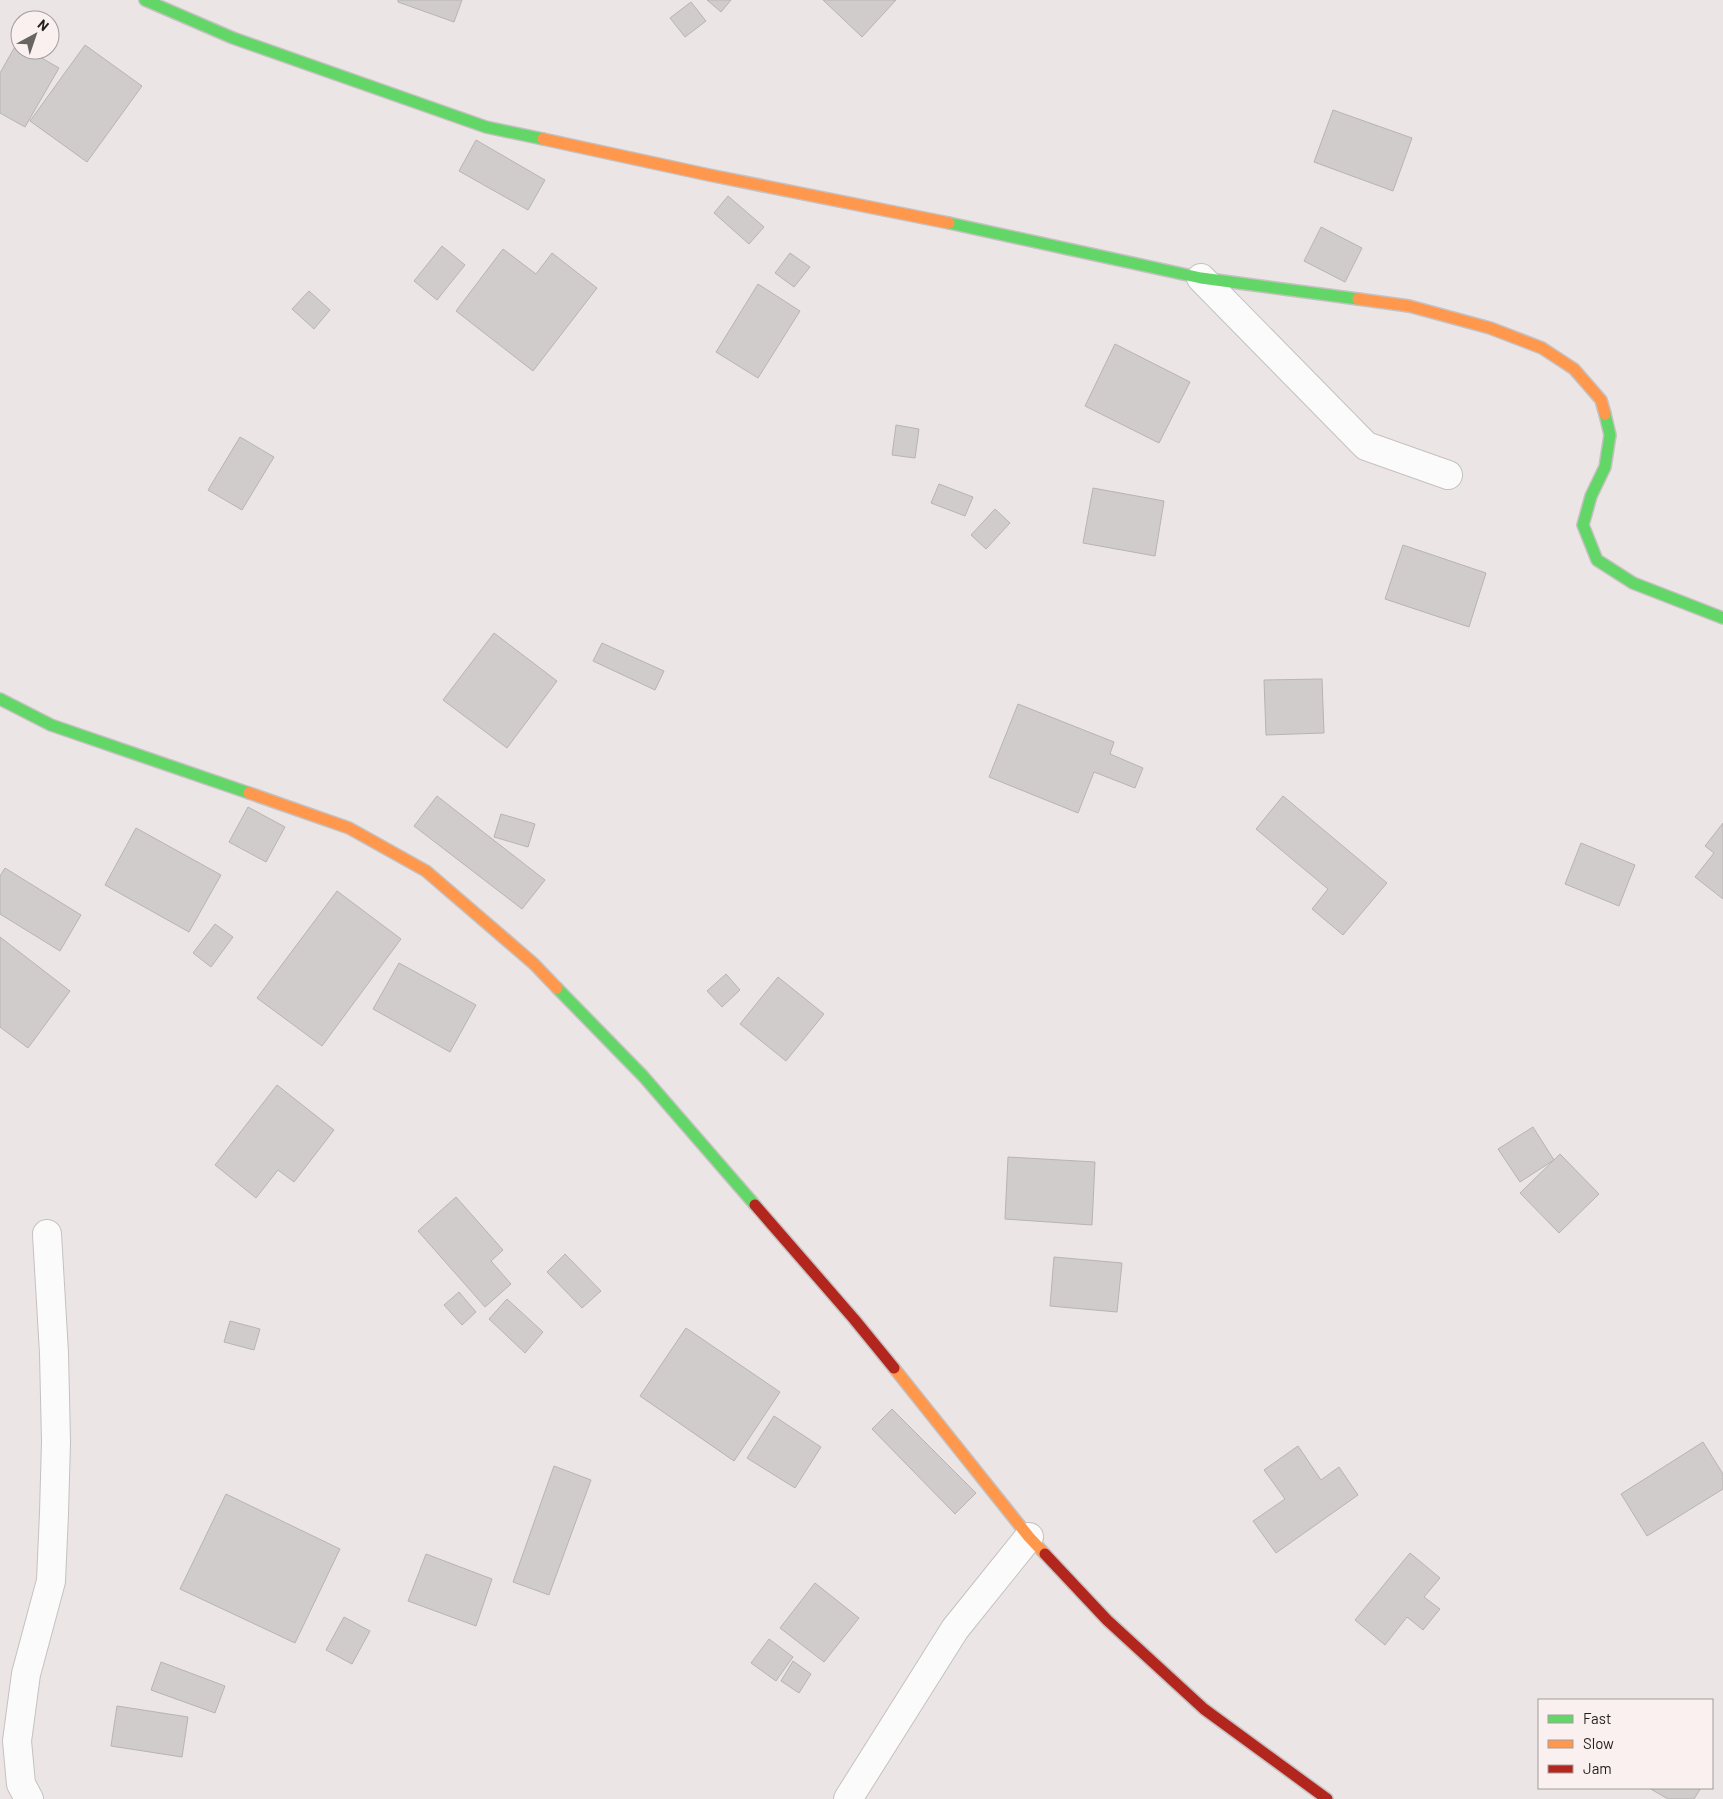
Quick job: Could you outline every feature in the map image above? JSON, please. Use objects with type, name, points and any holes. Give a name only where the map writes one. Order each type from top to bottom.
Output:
[{"type":"street","points":[[145,0],[233,38],[486,127],[709,175],[914,214],[1201,278],[1409,306],[1490,328],[1542,348],[1574,369],[1601,400],[1610,435],[1605,467],[1591,496],[1583,524],[1598,560],[1633,583],[1723,618]]},
{"type":"street","points":[[1201,278],[1366,446],[1448,475]]},
{"type":"street","points":[[0,699],[51,725],[349,828],[426,871],[534,964],[643,1076],[854,1319],[1029,1537],[1107,1620],[1204,1709],[1327,1799]]},
{"type":"street","points":[[29,1799],[21,1784],[17,1741],[26,1674],[51,1581],[54,1513],[56,1442],[54,1353],[47,1234]]},
{"type":"street","points":[[848,1799],[955,1629],[1029,1537]]},
{"type":"building","points":[[398,0],[462,0],[454,22],[398,2]]},
{"type":"building","points":[[707,0],[731,0],[721,12]]},
{"type":"building","points":[[823,0],[896,0],[862,37]]},
{"type":"building","points":[[691,2],[706,21],[685,37],[670,18]]},
{"type":"building","points":[[85,45],[142,86],[87,162],[30,121]]},
{"type":"building","points":[[10,55],[10,60],[45,60],[59,68],[25,127],[0,113],[0,73]]},
{"type":"building","points":[[1333,110],[1412,138],[1393,191],[1314,162]]},
{"type":"building","points":[[476,140],[545,180],[528,210],[459,171]]},
{"type":"building","points":[[728,196],[764,227],[749,244],[714,213]]},
{"type":"building","points":[[1321,227],[1362,248],[1345,282],[1304,261]]},
{"type":"building","points":[[442,246],[465,265],[437,300],[414,281]]},
{"type":"building","points":[[503,249],[536,274],[552,253],[597,288],[533,371],[456,311]]},
{"type":"building","points":[[790,253],[810,267],[794,287],[775,273]]},
{"type":"building","points":[[758,284],[800,311],[758,378],[716,352]]},
{"type":"building","points":[[309,291],[330,310],[314,329],[292,309]]},
{"type":"building","points":[[1115,344],[1190,382],[1159,443],[1085,406]]},
{"type":"building","points":[[896,425],[919,429],[915,458],[892,455]]},
{"type":"building","points":[[240,437],[274,457],[242,510],[208,490]]},
{"type":"building","points":[[939,484],[973,497],[965,516],[931,503]]},
{"type":"building","points":[[1093,488],[1164,501],[1155,556],[1083,543]]},
{"type":"building","points":[[995,509],[1010,523],[986,549],[971,535]]},
{"type":"building","points":[[1403,545],[1486,573],[1469,627],[1385,599]]},
{"type":"building","points":[[494,633],[557,681],[507,748],[443,700]]},
{"type":"building","points":[[602,643],[664,671],[655,690],[593,661]]},
{"type":"building","points":[[1322,679],[1324,733],[1266,735],[1264,680]]},
{"type":"building","points":[[1018,704],[1114,742],[1110,754],[1143,768],[1135,788],[1094,772],[1078,813],[989,777]]},
{"type":"building","points":[[437,796],[545,880],[522,909],[414,826]]},
{"type":"building","points":[[1283,796],[1387,883],[1343,935],[1312,909],[1328,889],[1256,829]]},
{"type":"building","points":[[248,807],[285,827],[266,862],[229,842]]},
{"type":"building","points":[[501,814],[535,824],[528,847],[494,837]]},
{"type":"building","points":[[1723,823],[1723,899],[1695,877],[1714,853],[1705,846]]},
{"type":"building","points":[[136,828],[221,875],[189,932],[105,885]]},
{"type":"building","points":[[1581,843],[1635,865],[1619,906],[1565,884]]},
{"type":"building","points":[[5,868],[81,915],[60,951],[0,914],[0,876]]},
{"type":"building","points":[[337,891],[401,939],[322,1046],[257,998]]},
{"type":"building","points":[[215,924],[233,937],[211,967],[193,953]]},
{"type":"building","points":[[0,937],[70,991],[28,1048],[0,1027]]},
{"type":"building","points":[[399,963],[476,1005],[450,1052],[373,1009]]},
{"type":"building","points":[[726,974],[740,990],[722,1007],[707,991]]},
{"type":"building","points":[[778,977],[824,1014],[786,1061],[740,1024]]},
{"type":"building","points":[[277,1085],[334,1130],[294,1182],[278,1170],[256,1198],[215,1165]]},
{"type":"building","points":[[1533,1127],[1554,1160],[1520,1182],[1498,1149]]},
{"type":"building","points":[[1560,1154],[1599,1194],[1559,1233],[1520,1193]]},
{"type":"building","points":[[1008,1157],[1095,1162],[1092,1225],[1005,1219]]},
{"type":"building","points":[[456,1197],[503,1250],[491,1261],[511,1284],[485,1307],[418,1231]]},
{"type":"building","points":[[565,1254],[601,1291],[582,1308],[547,1272]]},
{"type":"building","points":[[1054,1257],[1122,1263],[1117,1312],[1050,1306]]},
{"type":"building","points":[[459,1292],[476,1312],[462,1325],[444,1305]]},
{"type":"building","points":[[507,1299],[543,1332],[525,1353],[489,1319]]},
{"type":"building","points":[[230,1321],[260,1329],[254,1350],[224,1342]]},
{"type":"building","points":[[686,1328],[780,1392],[734,1461],[640,1396]]},
{"type":"building","points":[[892,1409],[976,1493],[955,1514],[872,1429]]},
{"type":"building","points":[[774,1416],[821,1447],[795,1488],[747,1458]]},
{"type":"building","points":[[1703,1442],[1723,1474],[1723,1489],[1647,1536],[1621,1494]]},
{"type":"building","points":[[1298,1446],[1321,1480],[1339,1467],[1358,1495],[1276,1553],[1253,1521],[1285,1499],[1264,1470]]},
{"type":"building","points":[[554,1466],[591,1480],[549,1595],[513,1582]]},
{"type":"building","points":[[226,1494],[340,1549],[295,1643],[180,1589]]},
{"type":"building","points":[[1410,1553],[1440,1578],[1424,1597],[1440,1609],[1423,1630],[1407,1617],[1385,1645],[1355,1620]]},
{"type":"building","points":[[426,1554],[492,1579],[476,1626],[408,1601]]},
{"type":"building","points":[[815,1583],[859,1618],[824,1662],[780,1628]]},
{"type":"building","points":[[344,1617],[370,1631],[352,1664],[326,1650]]},
{"type":"building","points":[[769,1639],[793,1657],[776,1681],[751,1663]]},
{"type":"building","points":[[793,1661],[811,1674],[799,1693],[781,1681]]},
{"type":"building","points":[[161,1662],[225,1686],[215,1713],[151,1690]]},
{"type":"building","points":[[117,1706],[188,1717],[182,1757],[111,1746]]},
{"type":"building","points":[[1651,1789],[1700,1789],[1694,1799],[1668,1799]]},
{"type":"traffic: fast","points":[[145,0],[233,38],[486,127],[543,139]]},
{"type":"traffic: fast","points":[[949,223],[1201,278],[1358,299]]},
{"type":"traffic: fast","points":[[1605,414],[1610,435],[1605,467],[1591,496],[1583,525],[1597,560],[1633,583],[1723,618]]},
{"type":"traffic: fast","points":[[0,699],[51,725],[249,793]]},
{"type":"traffic: fast","points":[[557,988],[643,1076],[755,1205]]},
{"type":"traffic: slow","points":[[543,139],[709,175],[949,223]]},
{"type":"traffic: slow","points":[[1358,299],[1409,306],[1490,328],[1542,348],[1574,369],[1601,400],[1605,414]]},
{"type":"traffic: slow","points":[[249,793],[349,828],[426,871],[534,964],[557,988]]},
{"type":"traffic: slow","points":[[894,1368],[1029,1537],[1045,1554]]},
{"type":"traffic: jam","points":[[755,1205],[894,1368]]},
{"type":"traffic: jam","points":[[1045,1554],[1107,1620],[1204,1709],[1327,1799]]}]
